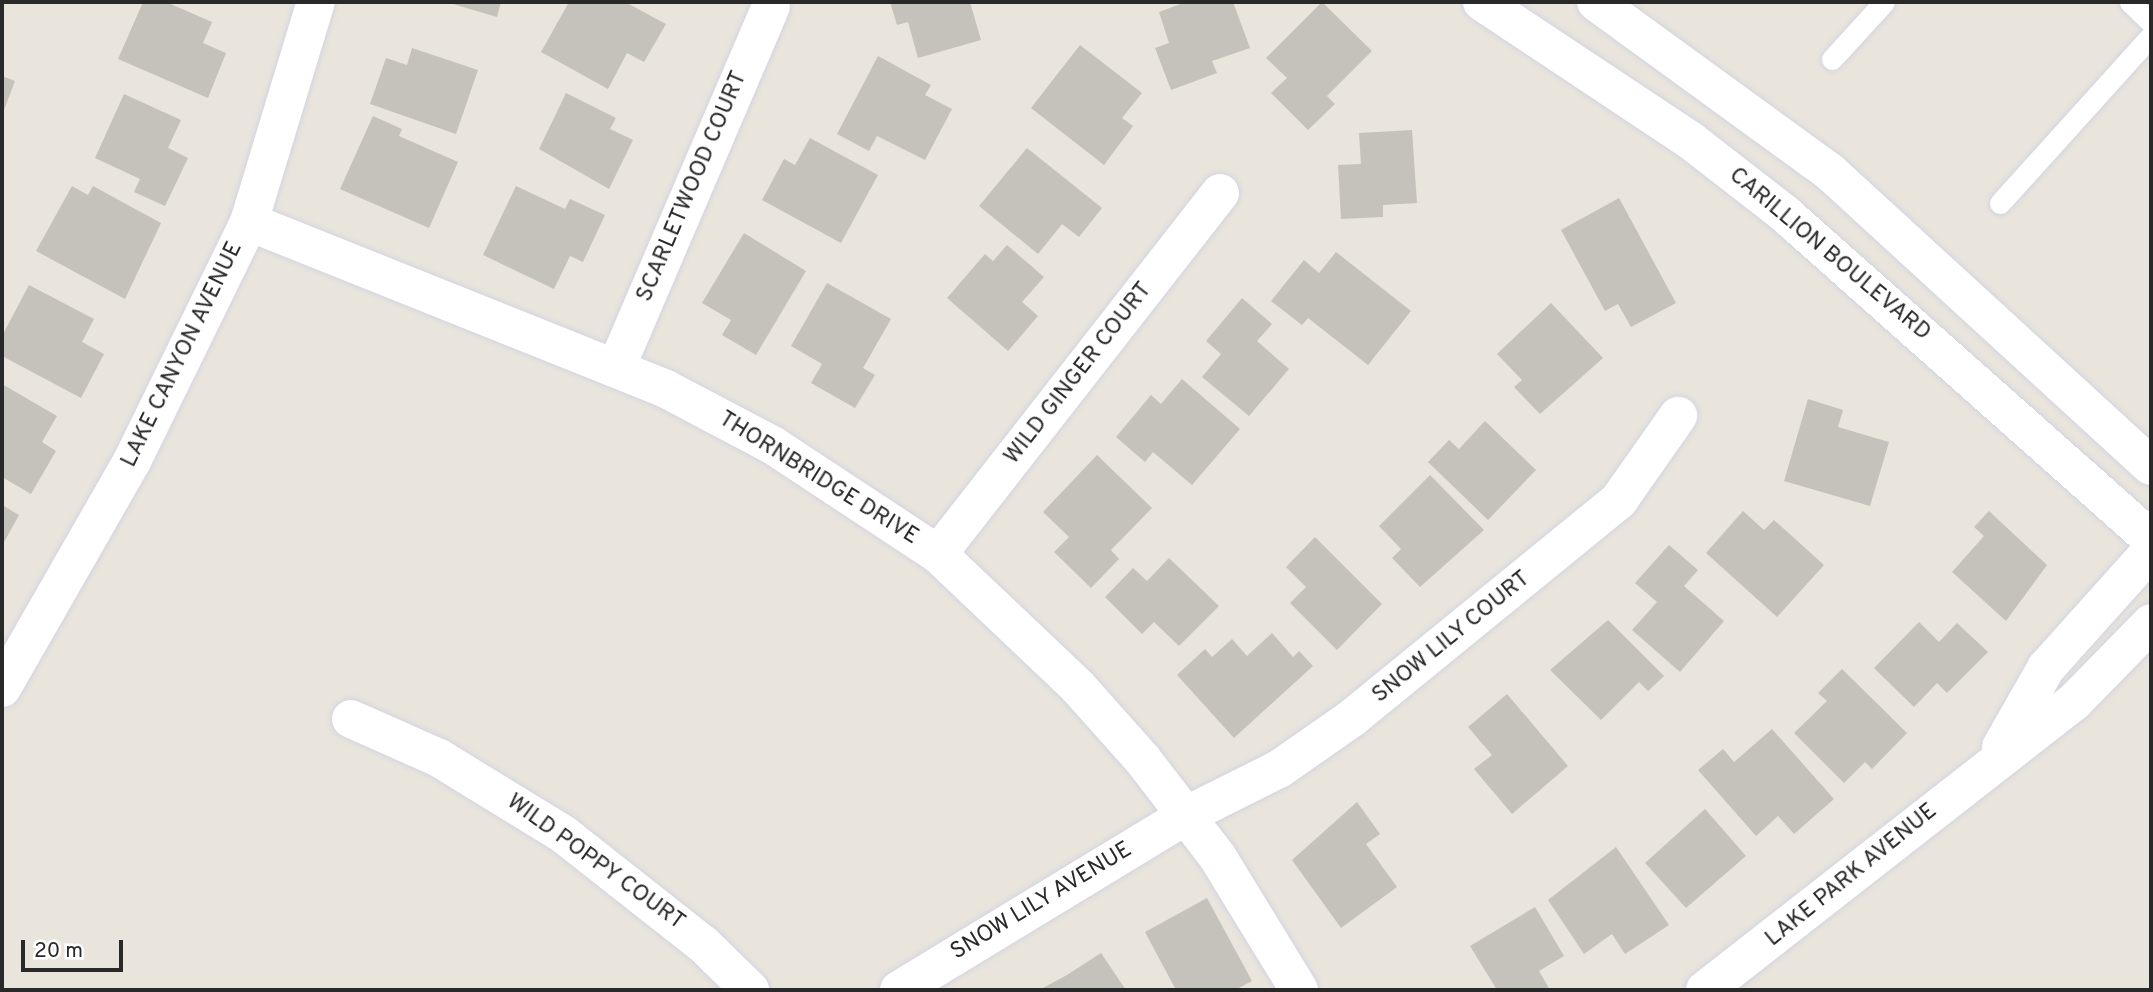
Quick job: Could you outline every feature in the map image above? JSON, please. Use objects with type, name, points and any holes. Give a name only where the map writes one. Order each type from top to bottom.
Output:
[{"type":"street","name":"LAKE CANYON AVENUE","points":[[6,672],[132,461],[249,222],[316,2]]},
{"type":"street","name":"CARILLION BOULEVARD","points":[[1482,2],[1691,141],[1785,214],[2151,539]]},
{"type":"street","points":[[1596,2],[1830,172],[2151,466]]},
{"type":"street","name":"SCARLETWOOD COURT","points":[[616,368],[771,7]]},
{"type":"street","name":"WILD GINGER COURT","points":[[938,554],[1220,193]]},
{"type":"street","name":"THORNBRIDGE DRIVE","points":[[249,222],[616,368],[774,446],[938,554],[1078,687],[1187,815],[1299,990]]},
{"type":"street","name":"SNOW LILY COURT","points":[[1187,815],[1279,769],[1458,636],[1619,500],[1678,416]]},
{"type":"street","name":"LAKE PARK AVENUE","points":[[1995,758],[2046,668],[2151,551]]},
{"type":"street","name":"LAKE PARK AVENUE","points":[[1705,990],[1847,885],[1995,758],[2074,702],[2151,623]]},
{"type":"street","name":"WILD POPPY COURT","points":[[351,719],[439,758],[563,834],[703,944],[750,990]]},
{"type":"street","name":"SNOW LILY AVENUE","points":[[899,990],[1187,815]]},
{"type":"lane","points":[[1832,59],[1884,2]]},
{"type":"lane","points":[[2130,2],[2151,22]]},
{"type":"lane","points":[[2000,203],[2151,36]]},
{"type":"building","points":[[143,2],[166,2],[212,22],[203,43],[226,53],[208,98],[118,59]]},
{"type":"building","points":[[446,2],[501,2],[497,17]]},
{"type":"building","points":[[569,2],[625,2],[666,24],[644,62],[627,53],[608,89],[541,52]]},
{"type":"building","points":[[890,2],[970,2],[981,40],[918,58],[908,22],[897,25]]},
{"type":"building","points":[[1186,2],[1233,2],[1250,48],[1212,61],[1217,73],[1171,90],[1155,48],[1169,43],[1159,12]]},
{"type":"building","points":[[1322,2],[1372,51],[1327,96],[1335,104],[1308,130],[1271,93],[1287,78],[1266,58]]},
{"type":"building","points":[[1080,45],[1142,93],[1122,118],[1133,126],[1104,165],[1031,108]]},
{"type":"building","points":[[412,48],[478,70],[456,134],[370,104],[386,58],[407,65]]},
{"type":"building","points":[[878,56],[931,85],[925,95],[952,109],[925,160],[877,136],[869,151],[837,134]]},
{"type":"building","points":[[2,76],[15,81],[2,115]]},
{"type":"building","points":[[566,93],[616,118],[610,129],[633,140],[609,189],[539,149]]},
{"type":"building","points":[[124,94],[181,120],[168,148],[188,158],[165,206],[134,192],[140,179],[95,158]]},
{"type":"building","points":[[373,116],[402,129],[399,136],[458,162],[429,228],[340,189]]},
{"type":"building","points":[[1412,130],[1417,203],[1383,205],[1383,217],[1341,219],[1338,165],[1361,164],[1359,133]]},
{"type":"building","points":[[810,138],[878,175],[841,243],[762,200],[784,159],[795,165]]},
{"type":"building","points":[[1027,148],[1102,208],[1079,237],[1062,224],[1038,254],[979,206]]},
{"type":"building","points":[[72,186],[88,195],[93,186],[161,223],[125,299],[36,251]]},
{"type":"building","points":[[516,186],[565,209],[570,199],[605,215],[583,262],[570,256],[554,289],[483,255]]},
{"type":"building","points":[[1619,198],[1676,303],[1631,327],[1618,304],[1605,311],[1561,230]]},
{"type":"building","points":[[744,233],[806,271],[756,355],[722,335],[731,320],[702,303]]},
{"type":"building","points":[[1007,245],[1044,277],[1022,302],[1038,316],[1008,351],[947,298],[985,254],[993,261]]},
{"type":"building","points":[[1336,252],[1411,311],[1368,365],[1308,318],[1302,325],[1271,301],[1304,260],[1319,273]]},
{"type":"building","points":[[827,283],[891,319],[863,368],[875,375],[855,408],[811,383],[822,364],[791,346]]},
{"type":"building","points":[[29,285],[94,319],[82,342],[104,354],[81,398],[2,356],[2,336]]},
{"type":"building","points":[[1242,298],[1272,324],[1257,341],[1289,369],[1249,416],[1202,377],[1221,354],[1206,341]]},
{"type":"building","points":[[1551,303],[1603,358],[1540,414],[1514,387],[1522,380],[1497,354]]},
{"type":"building","points":[[1182,379],[1240,429],[1192,485],[1153,452],[1145,462],[1116,437],[1151,395],[1161,404]]},
{"type":"building","points":[[2,384],[57,416],[42,442],[56,451],[31,494],[2,477]]},
{"type":"building","points":[[1808,399],[1843,410],[1838,427],[1889,442],[1870,506],[1784,481]]},
{"type":"building","points":[[1485,421],[1536,470],[1488,520],[1428,462],[1449,440],[1459,449]]},
{"type":"building","points":[[1097,455],[1152,508],[1111,550],[1119,559],[1091,588],[1054,552],[1069,537],[1043,512]]},
{"type":"building","points":[[1430,475],[1484,530],[1420,587],[1392,558],[1401,549],[1379,526]]},
{"type":"building","points":[[2,505],[19,515],[2,546]]},
{"type":"building","points":[[1743,511],[1764,530],[1774,520],[1824,565],[1777,617],[1706,553]]},
{"type":"building","points":[[1989,511],[2047,565],[2006,621],[1952,572],[1984,536],[1974,527]]},
{"type":"building","points":[[1315,537],[1382,604],[1337,650],[1290,603],[1306,587],[1286,567]]},
{"type":"building","points":[[1669,545],[1698,570],[1684,586],[1724,621],[1680,672],[1632,630],[1657,602],[1635,583]]},
{"type":"building","points":[[1169,558],[1219,606],[1179,646],[1154,622],[1142,634],[1105,597],[1133,568],[1147,581]]},
{"type":"building","points":[[1608,620],[1664,676],[1648,691],[1639,682],[1601,720],[1550,670]]},
{"type":"building","points":[[1919,622],[1939,642],[1957,623],[1988,652],[1947,693],[1937,683],[1914,707],[1874,668]]},
{"type":"building","points":[[1272,633],[1293,657],[1299,651],[1313,666],[1234,738],[1177,675],[1205,649],[1212,657],[1232,639],[1247,656]]},
{"type":"building","points":[[1842,669],[1907,733],[1872,769],[1865,762],[1844,783],[1794,733],[1827,701],[1818,693]]},
{"type":"building","points":[[1507,694],[1568,766],[1512,814],[1474,769],[1492,755],[1468,727]]},
{"type":"building","points":[[1772,729],[1834,799],[1794,834],[1778,816],[1756,836],[1698,770],[1723,749],[1734,762]]},
{"type":"building","points":[[1357,802],[1380,834],[1366,844],[1397,887],[1341,928],[1292,860]]},
{"type":"building","points":[[1705,809],[1746,856],[1686,908],[1645,863]]},
{"type":"building","points":[[1616,847],[1669,925],[1625,954],[1612,934],[1584,954],[1548,900]]},
{"type":"building","points":[[1207,898],[1252,981],[1235,990],[1176,990],[1145,932]]},
{"type":"building","points":[[1535,907],[1564,956],[1539,971],[1550,990],[1497,990],[1470,946]]},
{"type":"building","points":[[1101,953],[1126,990],[1039,990],[1067,975]]}]
